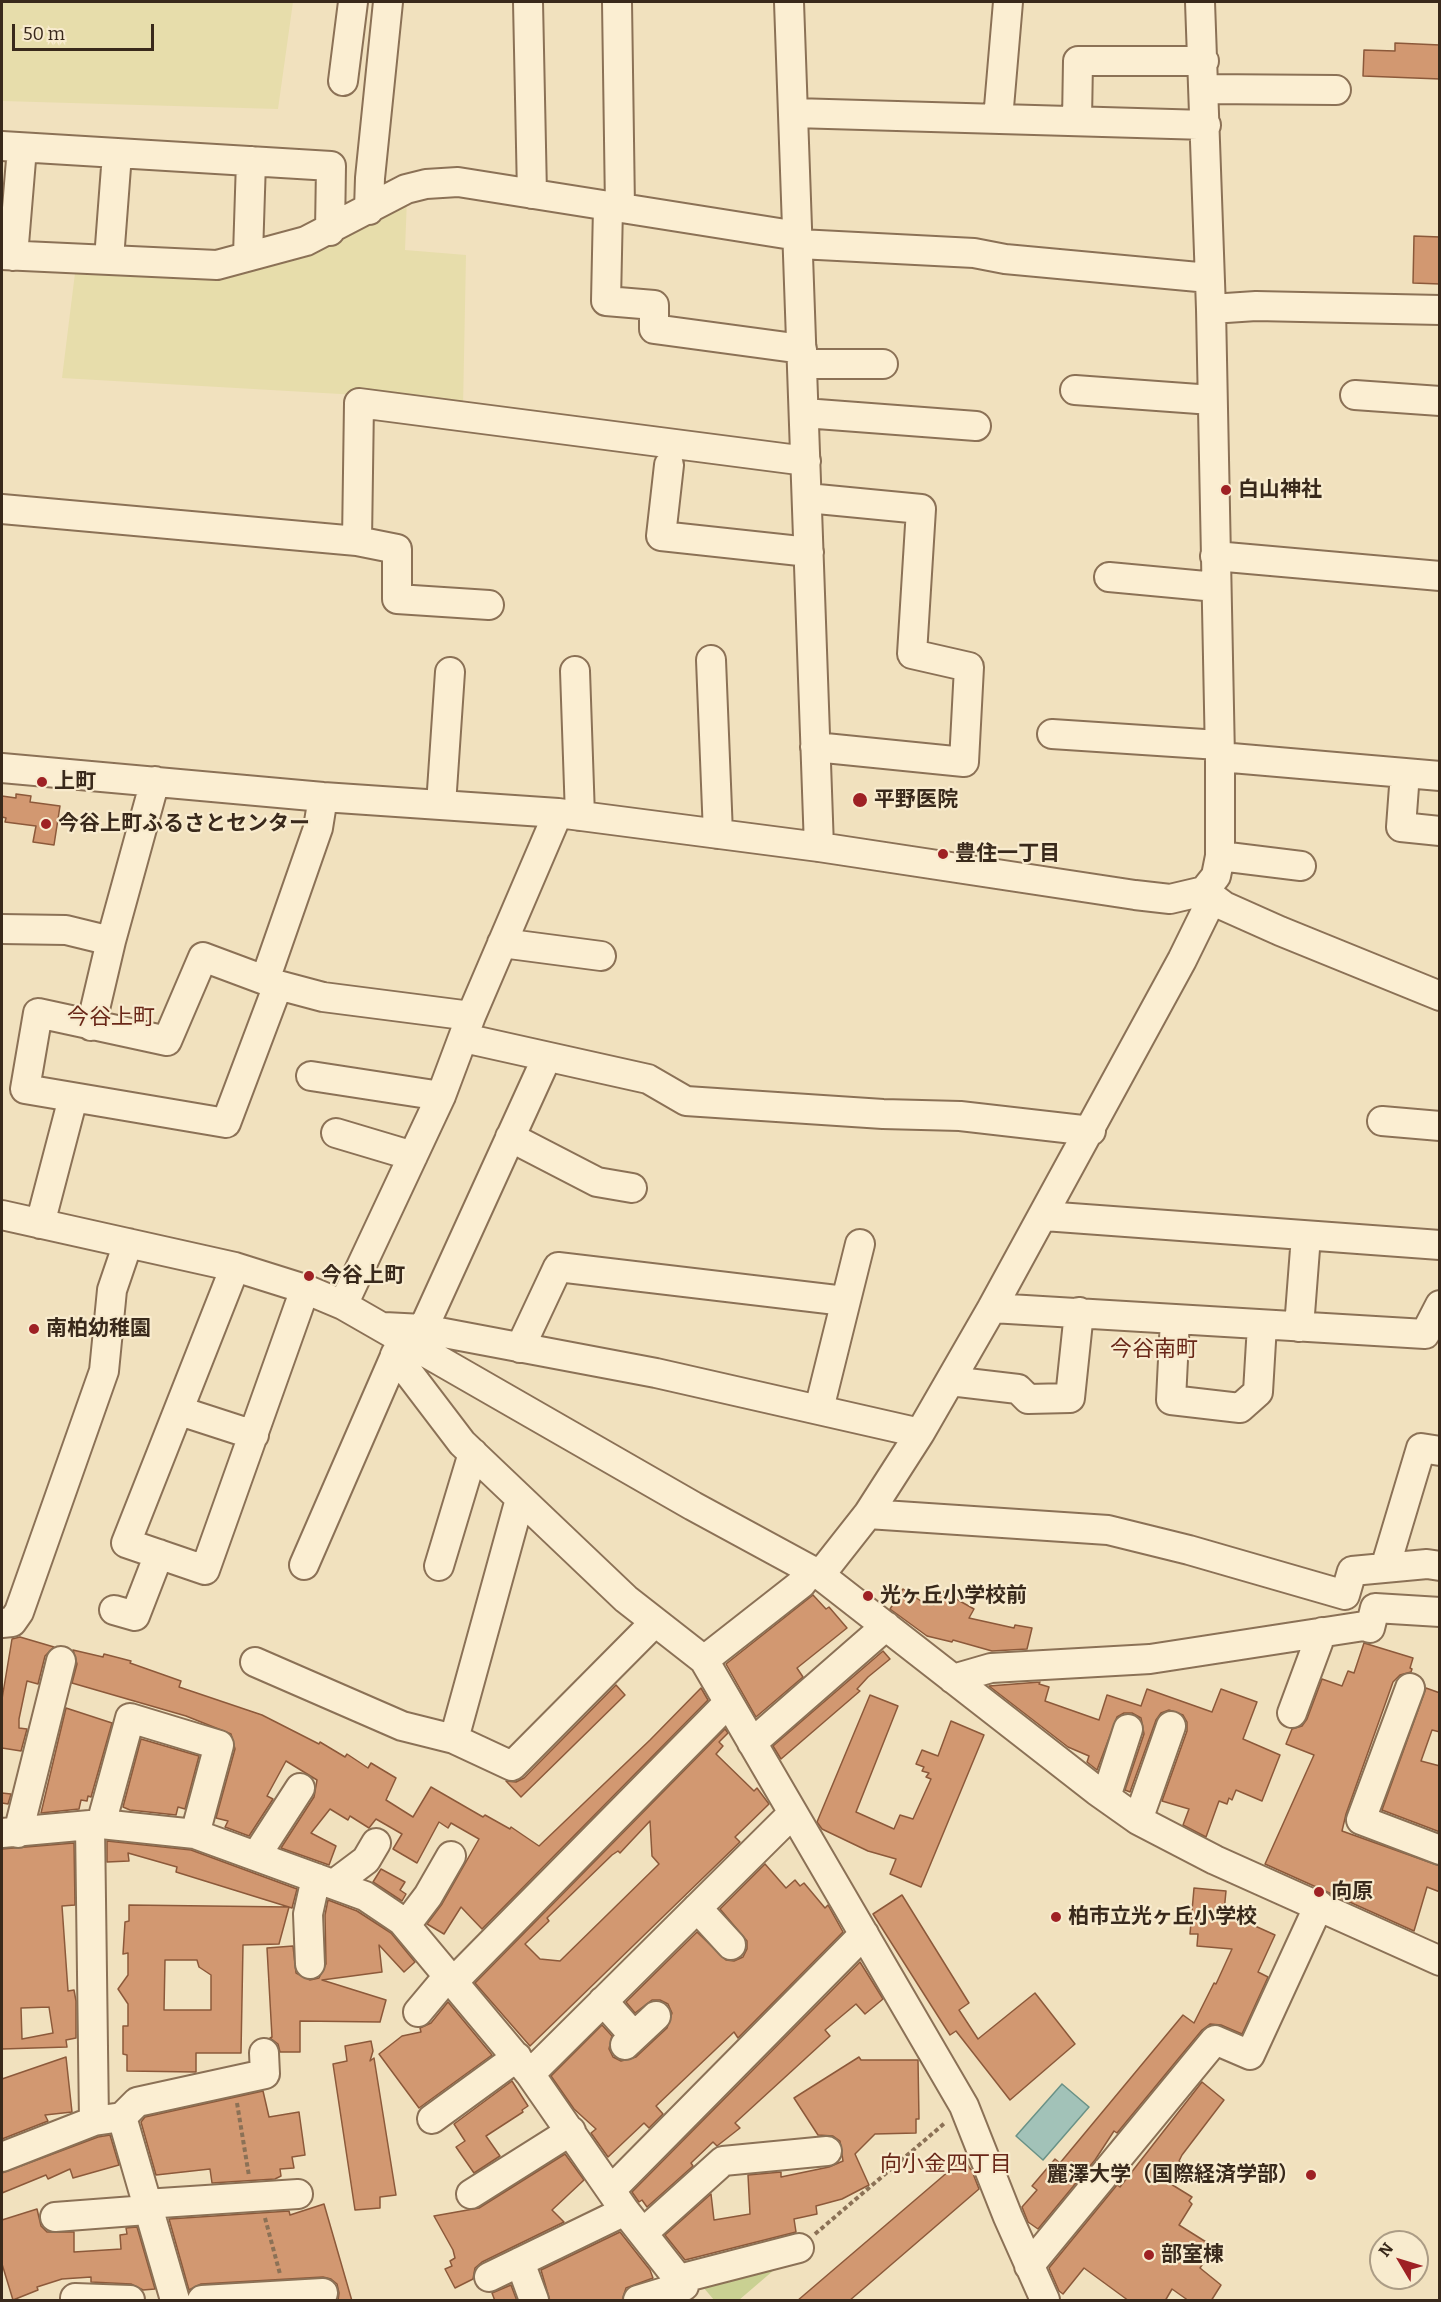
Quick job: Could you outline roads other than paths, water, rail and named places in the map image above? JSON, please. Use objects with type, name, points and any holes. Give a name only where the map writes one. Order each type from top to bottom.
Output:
[{"type":"street","points":[[344,81],[353,2]]},
{"type":"street","points":[[369,210],[370,178],[388,2]]},
{"type":"street","points":[[528,2],[532,194]]},
{"type":"street","points":[[617,2],[614,207],[606,302],[654,305],[654,329],[802,356],[883,364]]},
{"type":"street","points":[[789,2],[819,847]]},
{"type":"street","points":[[998,119],[1008,2]]},
{"type":"street","points":[[2,768],[323,797],[569,814],[819,847],[1135,895],[1170,898],[1204,891],[1216,876],[1220,856],[1220,751],[1211,309],[1200,2]]},
{"type":"street","points":[[1077,122],[1078,61],[1336,90]]},
{"type":"street","points":[[794,113],[1206,125]]},
{"type":"street","points":[[330,231],[331,166],[12,147],[7,255],[218,265],[306,241],[330,231],[406,189],[426,183],[458,182],[799,240],[974,254],[1005,259],[1209,278]]},
{"type":"street","points":[[109,259],[117,154]]},
{"type":"street","points":[[248,255],[251,161]]},
{"type":"street","points":[[1211,309],[1256,306],[1440,310]]},
{"type":"street","points":[[1075,390],[1212,400]]},
{"type":"street","points":[[1356,395],[1440,401]]},
{"type":"street","points":[[357,541],[359,403],[806,461]]},
{"type":"street","points":[[804,413],[976,426]]},
{"type":"street","points":[[669,465],[661,536],[809,552]]},
{"type":"street","points":[[807,498],[921,509],[912,654],[969,667],[963,762],[815,747]]},
{"type":"street","points":[[2,509],[357,541],[397,549],[397,599],[489,605]]},
{"type":"street","points":[[1215,556],[1440,576]]},
{"type":"street","points":[[1109,577],[1216,587]]},
{"type":"street","points":[[711,660],[718,834]]},
{"type":"street","points":[[343,1305],[441,1096],[502,943],[569,814],[575,671]]},
{"type":"street","points":[[441,805],[450,672]]},
{"type":"street","points":[[1052,734],[1440,776]]},
{"type":"street","points":[[1405,773],[1401,827],[1440,831]]},
{"type":"street","points":[[91,1026],[111,941],[155,781]]},
{"type":"street","points":[[323,797],[318,828],[271,982],[226,1123],[25,1089],[38,1013],[167,1041],[202,957],[271,982],[323,997],[468,1027],[547,1057],[648,1078],[686,1101],[883,1114],[960,1116],[1091,1131]]},
{"type":"street","points":[[1220,856],[1301,866]]},
{"type":"street","points":[[1204,891],[1224,906],[1280,931],[1440,996]]},
{"type":"street","points":[[704,1660],[816,1572],[868,1514],[920,1433],[1091,1131],[1208,907],[1204,891]]},
{"type":"street","points":[[2,930],[66,930],[111,941]]},
{"type":"street","points":[[502,943],[601,956]]},
{"type":"street","points":[[304,1565],[400,1338],[510,1137],[547,1057]]},
{"type":"street","points":[[311,1076],[441,1096]]},
{"type":"street","points":[[40,1224],[73,1098]]},
{"type":"street","points":[[1382,1121],[1440,1126]]},
{"type":"street","points":[[336,1133],[412,1156]]},
{"type":"street","points":[[510,1137],[597,1182],[632,1188]]},
{"type":"street","points":[[2,1215],[235,1267],[305,1289],[343,1305],[816,1572],[1138,1820],[1215,1860],[1440,1961]]},
{"type":"street","points":[[1044,1216],[1440,1245]]},
{"type":"street","points":[[1299,1327],[1306,1236]]},
{"type":"street","points":[[2,1623],[12,1622],[19,1612],[104,1371],[112,1290],[128,1243]]},
{"type":"street","points":[[819,1408],[860,1244]]},
{"type":"street","points":[[235,1267],[126,1543],[205,1570],[305,1289]]},
{"type":"street","points":[[520,1348],[558,1267],[845,1301]]},
{"type":"street","points":[[992,1308],[1425,1334],[1440,1305]]},
{"type":"street","points":[[950,1381],[1018,1389],[1028,1399],[1070,1398],[1078,1312]]},
{"type":"street","points":[[1175,1319],[1171,1400],[1240,1408],[1258,1392],[1262,1325]]},
{"type":"street","points":[[400,1338],[520,1348],[656,1373],[819,1408],[920,1433]]},
{"type":"street","points":[[400,1338],[473,1453],[654,1623],[704,1660],[964,2106],[1045,2301]]},
{"type":"street","points":[[180,1411],[254,1436]]},
{"type":"street","points":[[1385,1568],[1421,1448],[1440,1451]]},
{"type":"street","points":[[439,1566],[473,1453]]},
{"type":"street","points":[[454,1739],[520,1499]]},
{"type":"street","points":[[868,1514],[1108,1530],[1189,1550],[1345,1595],[1352,1571],[1427,1564],[1440,1566]]},
{"type":"street","points":[[114,1610],[135,1617],[159,1554]]},
{"type":"street","points":[[953,1679],[991,1668],[1150,1659],[1364,1626],[1370,1628],[1375,1608],[1440,1612]]},
{"type":"street","points":[[255,1662],[402,1725],[454,1739],[512,1766],[654,1623]]},
{"type":"street","points":[[752,1743],[886,1626]]},
{"type":"street","points":[[1292,1713],[1322,1632]]},
{"type":"street","points":[[62,1661],[10,1833],[96,1825],[195,1834],[365,1896],[406,1925],[452,1978],[524,2066],[643,2233],[701,2301]]},
{"type":"street","points":[[1410,1688],[1361,1820],[1440,1850]]},
{"type":"street","points":[[418,2012],[728,1703]]},
{"type":"street","points":[[175,2301],[146,2207],[108,2119],[96,1825],[130,1718],[219,1744],[195,1834]]},
{"type":"street","points":[[1138,1820],[1171,1726]]},
{"type":"street","points":[[1106,1797],[1128,1729]]},
{"type":"street","points":[[256,1856],[300,1788]]},
{"type":"street","points":[[432,2119],[524,2066],[603,2001],[792,1814]]},
{"type":"street","points":[[310,1964],[308,1914],[325,1881],[366,1860],[376,1843]]},
{"type":"street","points":[[406,1925],[428,1896],[451,1856]]},
{"type":"street","points":[[1029,2266],[1215,2040],[1250,2055],[1318,1905]]},
{"type":"street","points":[[697,1908],[731,1945]]},
{"type":"street","points":[[489,2277],[520,2262],[618,2200],[864,1934]]},
{"type":"street","points":[[603,2001],[630,2040],[656,2016]]},
{"type":"street","points":[[2,2157],[108,2119],[137,2102],[265,2074],[264,2053]]},
{"type":"street","points":[[471,2194],[571,2131]]},
{"type":"street","points":[[643,2233],[723,2161],[827,2151]]},
{"type":"street","points":[[55,2217],[298,2194]]},
{"type":"street","points":[[681,2278],[798,2248]]},
{"type":"street","points":[[520,2262],[534,2301]]},
{"type":"street","points":[[638,2301],[684,2286],[681,2278]]},
{"type":"street","points":[[202,2301],[323,2293]]},
{"type":"street","points":[[75,2298],[130,2301]]},
{"type":"water","points":[[1062,2084],[1089,2107],[1043,2160],[1016,2136]]},
{"type":"place","name":"白山神社","points":[[1226,490]]},
{"type":"place","name":"上町","points":[[42,782]]},
{"type":"place","name":"平野医院","points":[[860,800]]},
{"type":"place","name":"今谷上町ふるさとセンター","points":[[46,824]]},
{"type":"place","name":"豊住一丁目","points":[[943,854]]},
{"type":"place","name":"今谷上町","points":[[309,1276]]},
{"type":"place","name":"南柏幼稚園","points":[[34,1329]]},
{"type":"place","name":"光ヶ丘小学校前","points":[[868,1596]]},
{"type":"place","name":"向原","points":[[1319,1892]]},
{"type":"place","name":"柏市立光ヶ丘小学校","points":[[1056,1917]]},
{"type":"place","name":"麗澤大学（国際経済学部）","points":[[1311,2175]]},
{"type":"place","name":"部室棟","points":[[1149,2255]]},
{"type":"district","name":"今谷上町","points":[[111,1018]]},
{"type":"district","name":"今谷南町","points":[[1154,1350]]},
{"type":"district","name":"向小金四丁目","points":[[946,2165]]}]
